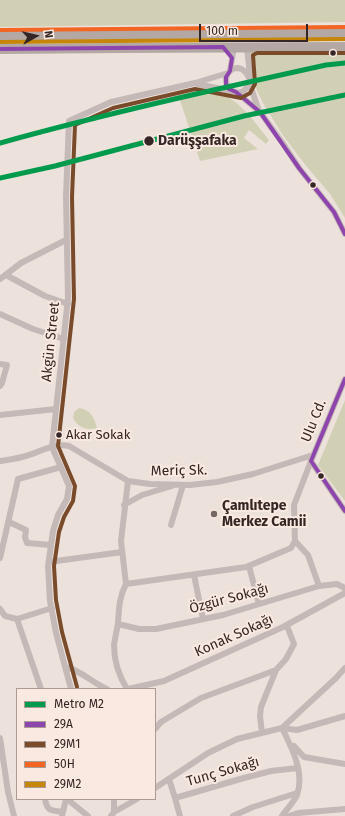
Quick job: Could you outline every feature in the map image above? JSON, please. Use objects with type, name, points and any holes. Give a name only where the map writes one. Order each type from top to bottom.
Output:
[{"type":"main road","points":[[0,36],[345,33]]},
{"type":"main road","points":[[234,47],[241,34]]},
{"type":"main road","points":[[241,34],[245,38],[250,49]]},
{"type":"main road","points":[[0,50],[345,47]]},
{"type":"street","points":[[223,47],[232,58]]},
{"type":"street","points":[[234,47],[229,72],[226,77],[226,85],[260,112],[299,168],[334,212],[345,234]]},
{"type":"street","points":[[234,92],[243,91],[246,89],[249,80],[250,49]]},
{"type":"street","points":[[229,72],[234,69],[242,69],[248,74],[260,112]]},
{"type":"street","name":"Akgün Street","points":[[52,447],[68,304],[66,198],[69,121],[111,102],[195,83],[229,72]]},
{"type":"street","name":"Akgün Street","points":[[195,83],[234,92]]},
{"type":"street","points":[[0,279],[21,263],[66,240]]},
{"type":"street","points":[[6,275],[45,296],[68,304]]},
{"type":"street","points":[[0,314],[33,329],[64,339]]},
{"type":"street","points":[[0,364],[7,365],[0,386]]},
{"type":"street","name":"Ulu Cd.","points":[[345,379],[312,458],[345,511]]},
{"type":"street","points":[[0,415],[56,409]]},
{"type":"street","name":"Meriç Sk.","points":[[52,447],[64,445],[69,446],[128,481],[150,484],[180,485],[217,482],[312,458]]},
{"type":"street","points":[[0,461],[23,457],[52,447],[69,486],[67,499],[58,515],[51,545],[49,562],[52,608],[56,633],[71,688]]},
{"type":"street","points":[[126,584],[249,566],[291,548],[295,541],[294,505],[312,458]]},
{"type":"street","points":[[0,558],[18,480],[61,467]]},
{"type":"street","points":[[126,688],[120,678],[114,645],[118,624],[119,603],[126,584],[121,541],[128,481]]},
{"type":"street","points":[[124,505],[142,496],[180,485],[171,525]]},
{"type":"street","points":[[9,522],[26,530],[25,537],[27,543],[51,545]]},
{"type":"street","points":[[295,541],[308,556],[319,586]]},
{"type":"street","points":[[49,562],[122,552]]},
{"type":"street","points":[[249,566],[259,604]]},
{"type":"street","points":[[194,575],[203,619]]},
{"type":"street","name":"Özgür Sokağı","points":[[118,624],[139,629],[156,629],[223,615],[319,586],[338,584],[345,588]]},
{"type":"street","name":"Konak Sokağı","points":[[132,688],[164,681],[287,626],[345,594]]},
{"type":"street","points":[[0,609],[5,616],[18,619],[52,608]]},
{"type":"street","points":[[18,619],[41,688]]},
{"type":"street","points":[[262,733],[260,716],[261,707],[276,670],[286,659],[294,644],[287,626]]},
{"type":"street","points":[[66,667],[81,673],[96,684],[105,688]]},
{"type":"street","points":[[282,728],[345,668]]},
{"type":"street","points":[[156,726],[201,698],[276,670]]},
{"type":"street","points":[[156,787],[208,753],[237,739],[282,728],[297,730],[345,716]]},
{"type":"street","points":[[282,728],[297,751],[304,758],[345,764]]},
{"type":"street","points":[[282,728],[293,751],[298,768],[299,782],[297,793],[282,816]]},
{"type":"street","points":[[0,738],[8,792],[14,816]]},
{"type":"street","name":"Tunç Sokağı","points":[[180,816],[175,798],[271,771],[298,768]]},
{"type":"street","points":[[169,779],[175,798]]},
{"type":"street","points":[[233,816],[253,807],[297,793]]},
{"type":"street","points":[[45,800],[46,807],[48,809],[63,814],[66,800]]},
{"type":"street","points":[[67,800],[88,816]]},
{"type":"street","points":[[113,814],[114,800]]},
{"type":"street","points":[[113,814],[135,800]]},
{"type":"street","points":[[289,816],[298,813],[345,809]]},
{"type":"shaded area","points":[[0,0],[345,0],[345,22],[0,27]]},
{"type":"shaded area","points":[[345,50],[345,218],[330,194],[282,134],[263,103],[257,91],[249,51]]},
{"type":"shaded area","points":[[194,90],[213,91],[222,94],[238,104],[269,140],[266,144],[249,130],[244,138],[258,149],[200,161],[179,97]]},
{"type":"shaded area","points":[[345,400],[345,501],[318,465]]},
{"type":"shaded area","points":[[79,408],[89,412],[95,421],[97,428],[86,429],[77,424],[73,418],[74,412]]},
{"type":"metro line","name":"M2","points":[[0,143],[163,102],[326,65],[345,63]]},
{"type":"metro line","name":"M2","points":[[0,178],[55,166],[244,116],[345,95]]},
{"type":"transit line","name":"50H","points":[[0,30],[345,27]]},
{"type":"transit line","name":"29M2","points":[[0,42],[345,39]]},
{"type":"transit line","name":"29A","points":[[0,49],[223,47],[232,58],[230,71],[226,77],[226,85],[229,89],[236,92],[260,112],[299,168],[334,212],[345,234]]},
{"type":"transit line","name":"29M1","points":[[77,687],[62,632],[56,600],[54,566],[59,532],[64,517],[73,501],[75,486],[58,446],[74,299],[72,197],[75,125],[113,108],[195,89],[241,98],[250,93],[255,84],[253,55],[257,53],[345,53]]},
{"type":"transit line","name":"29A","points":[[345,379],[311,461],[345,511]]},
{"type":"place","name":"Darüşşafaka","points":[[149,141]]},
{"type":"place","name":"Akar Sokak","points":[[59,435]]},
{"type":"place","name":"Çamlıtepe Merkez Camii","points":[[214,514]]}]
